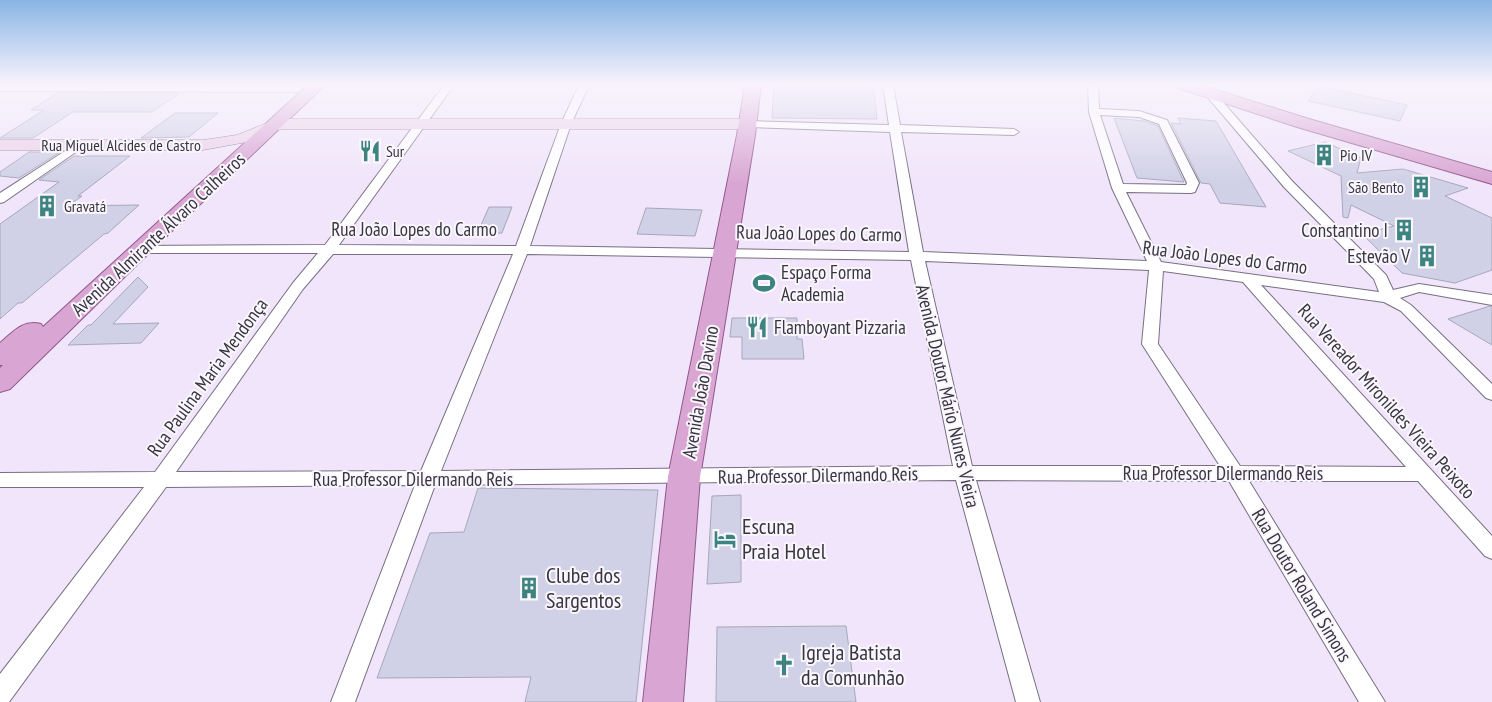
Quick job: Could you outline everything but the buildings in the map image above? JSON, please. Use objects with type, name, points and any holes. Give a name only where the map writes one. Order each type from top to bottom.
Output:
[{"type":"main road","name":"Avenida Almirante Álvaro Calheiros","points":[[0,357],[267,118]]},
{"type":"main road","name":"Avenida Almirante Álvaro Calheiros","points":[[0,383],[280,118]]},
{"type":"main road","name":"Avenida João Davino","points":[[662,702],[684,477],[749,118]]},
{"type":"main road","points":[[1290,118],[1492,178]]},
{"type":"street","name":"Rua Paulina Maria Mendonça","points":[[0,694],[161,479],[298,286],[329,249],[424,118]]},
{"type":"street","points":[[343,702],[428,478],[522,249],[569,118]]},
{"type":"street","name":"Avenida Doutor Mário Nunes Vieira","points":[[893,118],[917,256],[964,473],[1028,702]]},
{"type":"street","points":[[1096,118],[1118,188],[1156,266]]},
{"type":"street","points":[[1118,188],[1191,189],[1192,183],[1164,122],[1158,118]]},
{"type":"street","points":[[1231,118],[1288,184],[1381,278],[1388,298],[1406,308],[1492,394]]},
{"type":"street","name":"Rua Miguel Alcides de Castro","points":[[0,145],[203,145],[241,139],[273,126],[297,124],[748,124]]},
{"type":"street","points":[[748,124],[1014,132]]},
{"type":"street","points":[[0,200],[79,145]]},
{"type":"street","name":"Rua João Lopes do Carmo","points":[[140,249],[522,249],[726,251],[917,256],[1156,266],[1388,298],[1404,291],[1419,288],[1492,300]]},
{"type":"street","name":"Rua Doutor Roland Simons","points":[[1156,266],[1150,344],[1234,473],[1373,702]]},
{"type":"street","name":"Rua Vereador Mironildes Vieira Peixoto","points":[[1250,280],[1492,550]]},
{"type":"street","name":"Rua Professor Dilermando Reis","points":[[0,480],[684,477],[964,473],[1425,474]]},
{"type":"place","name":"Sur","points":[[370,151]]},
{"type":"place","name":"Pio IV","points":[[1324,155]]},
{"type":"place","name":"São Bento","points":[[1421,187]]},
{"type":"place","name":"Gravatá","points":[[47,206]]},
{"type":"place","name":"Constantino I","points":[[1404,230]]},
{"type":"place","name":"Estevão V","points":[[1427,256]]},
{"type":"place","name":"Espaço Forma Academia","points":[[764,283]]},
{"type":"place","name":"Flamboyant Pizzaria","points":[[757,327]]},
{"type":"place","name":"Escuna Praia Hotel","points":[[725,539]]},
{"type":"place","name":"Clube dos Sargentos","points":[[529,588]]},
{"type":"place","name":"Igreja Batista da Comunhão","points":[[784,665]]}]
